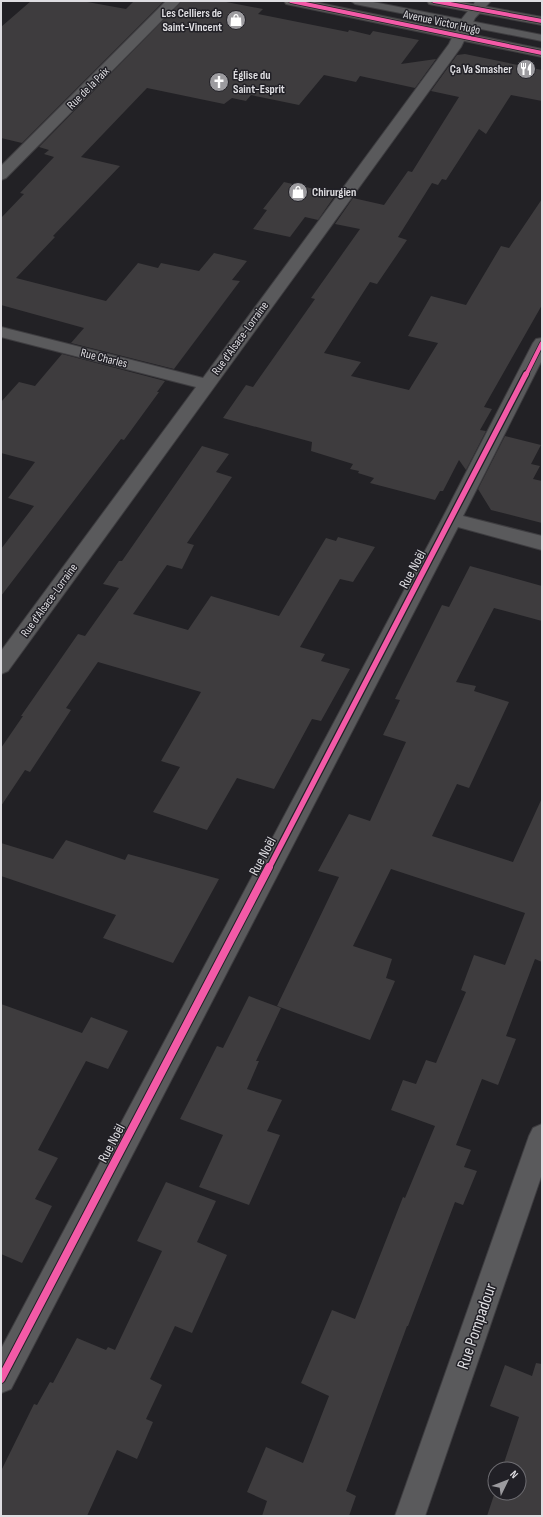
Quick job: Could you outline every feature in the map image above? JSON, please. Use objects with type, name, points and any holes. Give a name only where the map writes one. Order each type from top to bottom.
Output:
[{"type":"main road","name":"Avenue Victor Hugo","points":[[291,1],[462,30],[542,53]]},
{"type":"main road","name":"Avenue Victor Hugo","points":[[434,1],[480,5],[542,21]]},
{"type":"street","name":"Rue de la Paix","points":[[1,175],[174,1]]},
{"type":"street","name":"Rue d'Alsace-Lorraine","points":[[1,666],[456,44],[462,30],[480,5]]},
{"type":"street","name":"Rue Charles","points":[[1,332],[207,384]]},
{"type":"street","name":"Rue Noël","points":[[1,1379],[452,519],[542,343]]},
{"type":"street","points":[[452,519],[542,543]]},
{"type":"street","name":"Rue Pompadour","points":[[410,1516],[542,1136]]},
{"type":"lane","name":"Avenue Victor Hugo","points":[[355,1],[462,30],[542,38]]},
{"type":"building","points":[[31,1],[82,1],[126,9],[134,1],[164,1],[22,143],[1,138],[1,27]]},
{"type":"building","points":[[182,1],[221,1],[263,9],[258,14],[348,32],[349,30],[370,35],[373,31],[419,40],[401,64],[436,59],[415,88],[360,76],[356,82],[324,75],[299,105],[251,95],[246,101],[232,98],[224,104],[147,88],[81,157],[120,166],[53,236],[55,237],[16,278],[106,301],[138,263],[158,268],[161,263],[199,271],[214,253],[247,261],[232,280],[240,281],[174,369],[71,343],[84,328],[1,305],[1,218],[24,194],[20,193],[54,157],[44,154],[49,150],[39,147]]},
{"type":"building","points":[[465,54],[542,70],[542,101],[511,95],[486,134],[479,129],[446,180],[442,179],[438,185],[432,183],[398,237],[407,240],[377,284],[370,282],[324,353],[361,362],[351,376],[409,390],[438,343],[408,336],[431,296],[466,305],[501,246],[509,248],[542,199],[542,305],[484,407],[492,409],[480,430],[486,431],[466,470],[459,460],[443,491],[440,491],[435,500],[370,483],[374,478],[358,473],[359,471],[350,469],[353,464],[311,451],[312,442],[223,418],[246,385],[253,387],[315,299],[311,298],[360,229],[335,224],[353,198],[384,205],[408,171],[412,172],[459,97],[431,91],[457,55]]},
{"type":"building","points":[[284,182],[336,194],[318,220],[305,217],[290,237],[253,229],[267,210],[263,209]]},
{"type":"building","points":[[62,354],[165,381],[157,392],[159,392],[124,440],[121,439],[1,596],[1,549],[34,506],[8,498],[35,462],[1,453],[1,402],[19,382],[35,386]]},
{"type":"building","points":[[505,436],[541,445],[531,464],[540,466],[533,479],[542,481],[542,523],[491,510],[478,489]]},
{"type":"building","points":[[202,446],[229,454],[216,472],[232,477],[187,543],[194,545],[182,569],[167,565],[133,614],[188,630],[211,596],[279,616],[326,538],[336,541],[338,537],[375,547],[353,582],[340,579],[300,647],[325,654],[321,661],[350,669],[321,721],[312,719],[274,789],[237,778],[207,830],[153,812],[180,767],[161,761],[201,692],[98,662],[66,708],[71,710],[30,772],[25,770],[1,806],[1,748],[23,716],[21,716],[78,634],[85,636],[119,588],[103,584],[119,561],[122,561]]},
{"type":"building","points":[[470,566],[542,586],[542,621],[494,608],[456,682],[476,686],[474,691],[509,702],[469,788],[457,784],[432,836],[513,862],[542,798],[542,962],[535,959],[506,1036],[516,1039],[498,1085],[482,1079],[456,1145],[471,1150],[464,1167],[477,1171],[463,1205],[455,1202],[407,1326],[346,1491],[356,1496],[349,1516],[262,1516],[267,1501],[247,1492],[266,1447],[303,1463],[329,1396],[301,1383],[332,1310],[355,1319],[403,1197],[405,1198],[435,1126],[391,1110],[403,1080],[416,1084],[426,1060],[436,1063],[466,992],[461,990],[474,955],[505,965],[525,913],[391,869],[353,946],[392,959],[386,978],[395,981],[370,1040],[277,1006],[339,877],[318,871],[349,814],[370,821],[406,742],[383,735],[400,700],[395,699],[442,605],[449,607]]},
{"type":"building","points":[[66,840],[125,860],[128,854],[219,879],[173,963],[103,938],[116,915],[1,876],[1,843],[53,859]]},
{"type":"building","points":[[249,996],[281,1008],[256,1061],[259,1061],[247,1089],[282,1100],[267,1131],[280,1135],[249,1205],[199,1187],[223,1135],[180,1119],[217,1046],[223,1048]]},
{"type":"building","points":[[1,1004],[82,1033],[91,1017],[128,1031],[108,1069],[86,1061],[38,1150],[58,1158],[35,1199],[52,1206],[22,1263],[1,1254]]},
{"type":"building","points":[[166,1182],[216,1201],[197,1242],[227,1255],[192,1333],[175,1326],[150,1379],[162,1385],[146,1419],[153,1422],[137,1459],[117,1450],[87,1516],[1,1516],[1,1471],[34,1404],[37,1405],[50,1382],[53,1383],[77,1338],[106,1350],[108,1347],[115,1350],[162,1251],[137,1241]]},
{"type":"building","points":[[536,1363],[542,1364],[542,1516],[487,1516],[492,1501],[527,1501],[527,1461],[505,1461],[519,1417],[490,1406],[505,1365],[532,1376]]},
{"type":"cycle path","points":[[291,1],[542,53]]},
{"type":"cycle path","points":[[434,1],[542,21]]},
{"type":"cycle path","points":[[1,1379],[452,519],[542,343]]},
{"type":"place","name":"Les Celliers de Saint-Vincent","points":[[236,20]]},
{"type":"place","name":"Ça Va Smasher","points":[[526,69]]},
{"type":"place","name":"Église du Saint-Esprit","points":[[219,82]]},
{"type":"place","name":"Chirurgien","points":[[298,192]]}]
